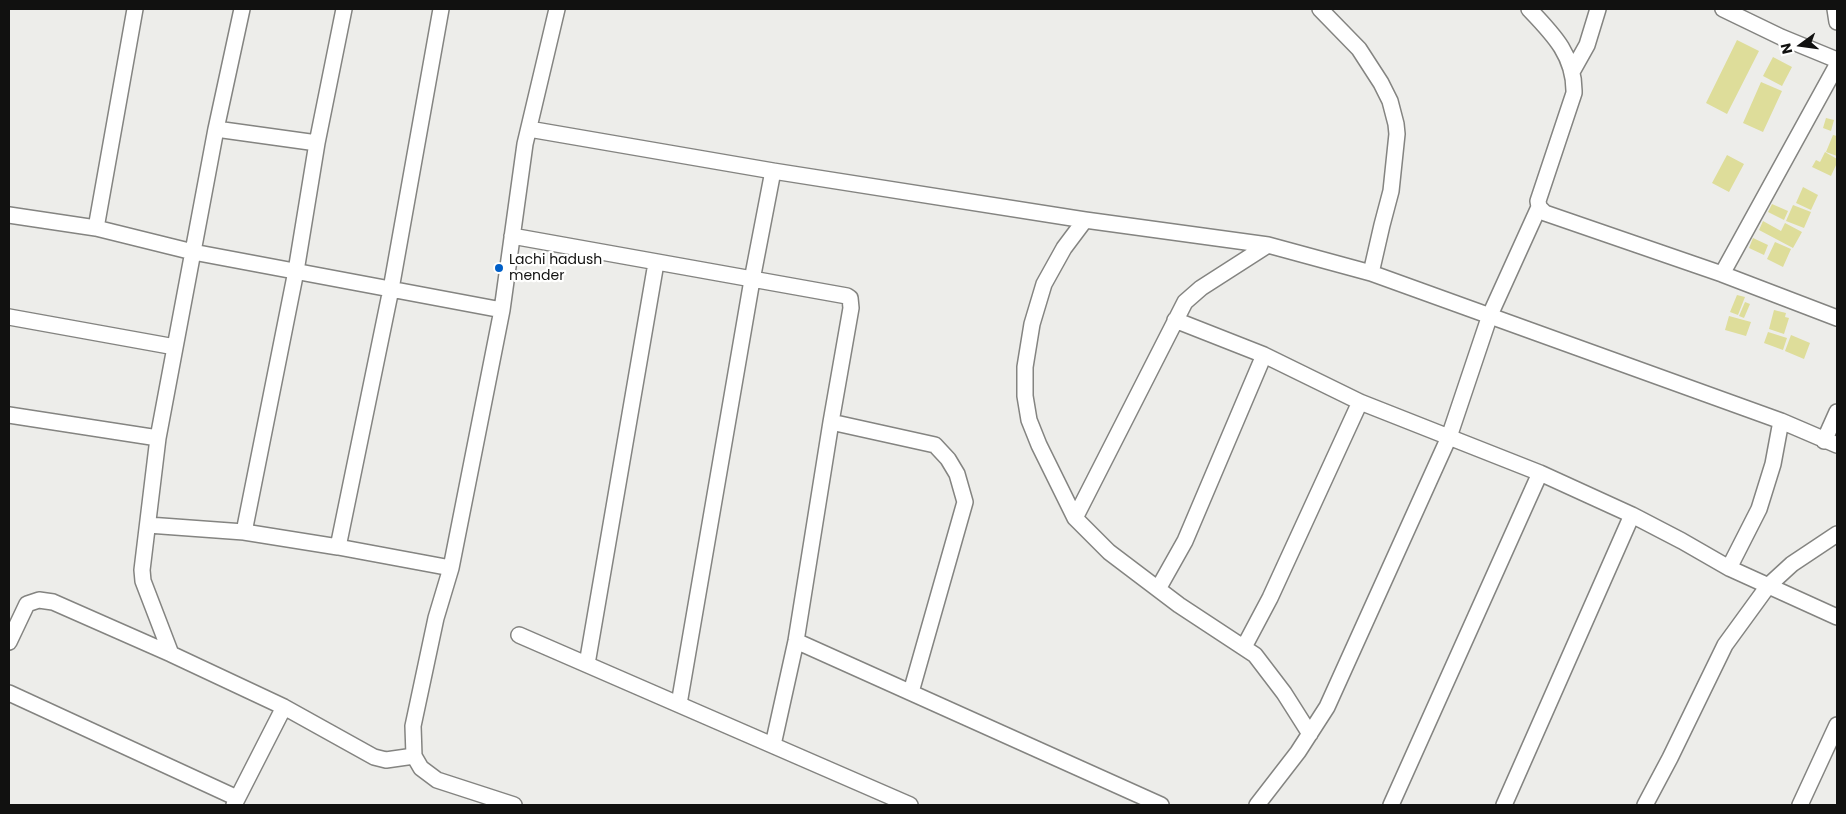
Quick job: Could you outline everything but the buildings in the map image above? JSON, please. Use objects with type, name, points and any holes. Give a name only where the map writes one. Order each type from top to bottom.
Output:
[{"type":"street","points":[[96,228],[135,9]]},
{"type":"street","points":[[171,654],[143,580],[142,570],[158,438],[216,129],[242,9]]},
{"type":"street","points":[[244,532],[296,271],[317,143],[344,9]]},
{"type":"street","points":[[338,546],[391,289],[441,9]]},
{"type":"street","points":[[505,804],[437,780],[420,768],[414,756],[413,726],[436,618],[450,568],[502,310],[525,144],[557,9]]},
{"type":"street","points":[[1320,9],[1358,49],[1381,83],[1390,101],[1396,124],[1397,134],[1391,191],[1371,273]]},
{"type":"street","points":[[1257,805],[1283,774],[1327,708],[1449,437],[1490,315],[1538,207],[1538,201],[1574,93],[1573,70],[1562,47],[1530,9]]},
{"type":"street","points":[[1573,70],[1586,45],[1598,9]]},
{"type":"street","points":[[1723,9],[1781,37],[1837,60]]},
{"type":"street","points":[[1835,9],[1837,22]]},
{"type":"street","points":[[1722,274],[1837,65]]},
{"type":"street","points":[[216,129],[317,143]]},
{"type":"street","points":[[529,129],[1085,220],[1268,245],[1371,273],[1781,421],[1831,443],[1837,412]]},
{"type":"street","points":[[679,704],[752,280],[773,170]]},
{"type":"street","points":[[1538,207],[1545,213],[1722,274],[1837,318]]},
{"type":"street","points":[[9,215],[96,228],[194,252],[502,310]]},
{"type":"street","points":[[1085,220],[1064,248],[1044,284],[1032,324],[1025,367],[1026,396],[1030,420],[1039,445],[1075,518],[1109,552],[1179,605],[1255,655],[1284,693],[1310,734]]},
{"type":"street","points":[[512,236],[850,298],[851,308],[796,641],[773,746]]},
{"type":"street","points":[[1075,518],[1185,302],[1201,288],[1268,245]]},
{"type":"street","points":[[587,664],[656,263]]},
{"type":"street","points":[[9,317],[175,347]]},
{"type":"street","points":[[1175,320],[1264,355],[1360,402],[1540,473],[1632,515],[1729,568],[1837,617]]},
{"type":"street","points":[[1158,589],[1185,541],[1264,355]]},
{"type":"street","points":[[1244,647],[1270,598],[1360,402]]},
{"type":"street","points":[[9,415],[158,438]]},
{"type":"street","points":[[1729,568],[1759,509],[1773,464],[1781,421]]},
{"type":"street","points":[[831,422],[935,444],[948,459],[957,474],[965,502],[911,692]]},
{"type":"street","points":[[1391,805],[1540,473]]},
{"type":"street","points":[[1504,805],[1632,515]]},
{"type":"street","points":[[148,525],[244,532],[338,546],[450,568]]},
{"type":"street","points":[[1645,805],[1670,758],[1724,645],[1768,586],[1792,564],[1837,534]]},
{"type":"street","points":[[9,642],[27,604],[39,600],[53,602],[284,707],[374,757],[386,760],[414,756]]},
{"type":"street","points":[[519,635],[910,805]]},
{"type":"street","points":[[796,641],[1162,805]]},
{"type":"street","points":[[9,693],[235,802],[284,707]]},
{"type":"street","points":[[1800,805],[1837,725]]},
{"type":"place","name":"Lachi hadush mender","points":[[499,268]]}]
